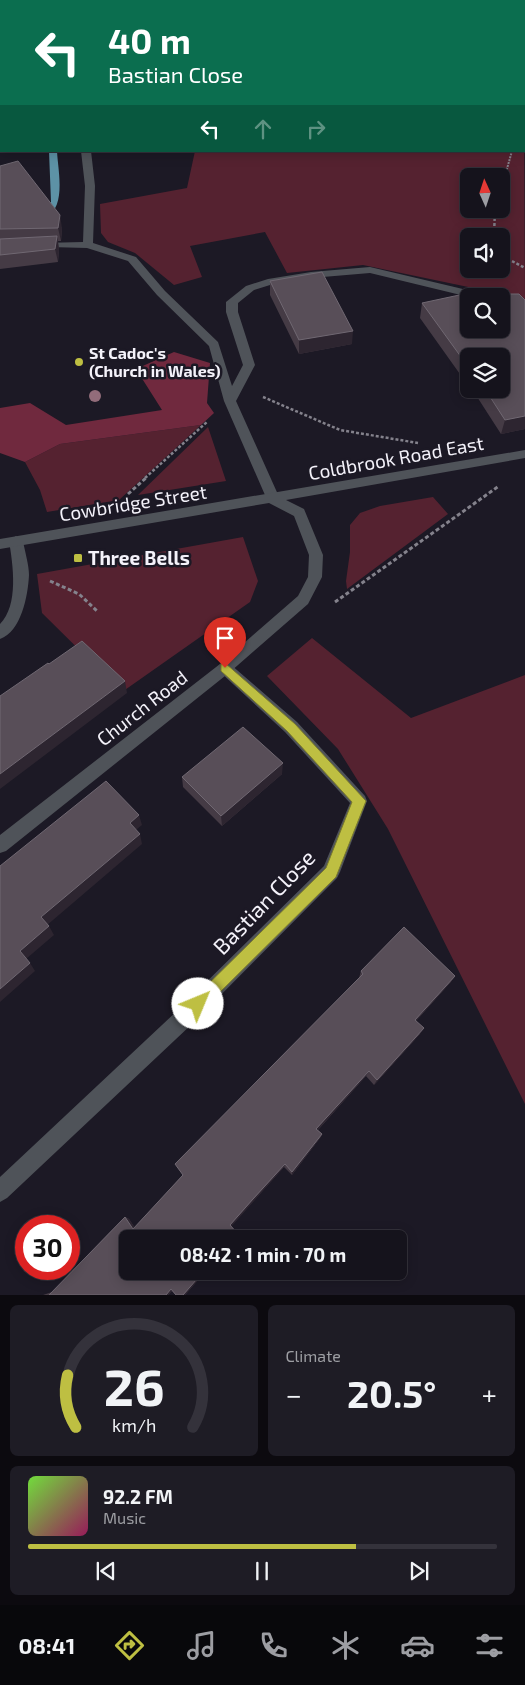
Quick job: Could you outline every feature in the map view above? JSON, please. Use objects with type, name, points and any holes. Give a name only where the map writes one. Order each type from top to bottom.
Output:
[{"type":"street","points":[[86,152],[90,186],[88,245]]},
{"type":"street","points":[[0,247],[49,244],[88,245],[132,259],[161,293],[214,344],[230,401],[273,499]]},
{"type":"street","points":[[230,401],[249,365],[232,312],[232,302],[250,288],[268,282],[311,275],[370,270],[460,291]]},
{"type":"street","name":"Coldbrook Road East","points":[[273,499],[525,454]]},
{"type":"street","name":"Cowbridge Street","points":[[0,544],[273,499]]},
{"type":"street","name":"Church Road","points":[[0,844],[225,668],[303,600],[315,576],[316,555],[299,513],[273,499]]},
{"type":"street","points":[[0,633],[13,620],[22,575],[16,541]]},
{"type":"street","name":"Bastian Close","points":[[0,1191],[185,1017],[331,872],[359,801],[291,728],[225,668]]},
{"type":"path","points":[[507,168],[512,152]]},
{"type":"path","points":[[510,260],[525,268]]},
{"type":"path","points":[[333,603],[342,599],[504,482]]},
{"type":"path","points":[[20,562],[53,583],[79,594],[97,612]]},
{"type":"shaded area","points":[[195,152],[524,152],[525,299],[510,296],[510,288],[473,288],[363,265],[287,273],[265,232],[190,246],[202,277],[174,285],[135,253],[108,242],[101,233],[100,204],[187,188]]},
{"type":"shaded area","points":[[174,352],[210,363],[207,403],[214,413],[201,425],[60,444],[25,462],[0,453],[0,408],[30,403],[66,425],[162,410],[136,369]]},
{"type":"shaded area","points":[[201,425],[119,500],[47,512],[40,490],[25,462],[60,444]]},
{"type":"shaded area","points":[[208,427],[226,481],[138,495]]},
{"type":"shaded area","points":[[433,497],[448,514],[347,589],[350,525],[360,513],[380,506]]},
{"type":"shaded area","points":[[243,537],[258,581],[250,602],[122,692],[42,613],[37,574]]},
{"type":"shaded area","points":[[312,638],[411,718],[525,675],[525,1104],[388,829],[338,749],[267,676]]},
{"type":"building","points":[[18,161],[60,215],[58,228],[0,229],[0,166]]},
{"type":"building","points":[[57,236],[55,249],[0,255],[0,239]]},
{"type":"building","points":[[322,272],[353,331],[299,340],[270,281]]},
{"type":"building","points":[[510,294],[519,294],[525,300],[525,416],[505,420],[491,398],[510,398],[510,348],[460,348],[460,356],[422,303],[460,295],[460,338],[510,338]]},
{"type":"building","points":[[82,641],[125,681],[0,774],[0,696]]},
{"type":"building","points":[[243,727],[283,763],[221,816],[182,777]]},
{"type":"building","points":[[106,781],[139,815],[130,823],[140,834],[41,917],[49,926],[20,951],[30,963],[0,989],[0,866]]},
{"type":"building","points":[[404,927],[455,976],[415,1020],[424,1028],[377,1080],[369,1071],[316,1129],[322,1134],[292,1172],[285,1164],[230,1225],[234,1230],[119,1230],[119,1280],[196,1280],[183,1295],[176,1295],[171,1289],[166,1295],[49,1295],[64,1280],[80,1280],[80,1263],[125,1217],[133,1229],[183,1175],[175,1164],[363,974],[361,971]]},
{"type":"waterway","points":[[41,217],[46,214],[55,202],[53,152]]},
{"type":"place","name":"St Cadoc's (Church in Wales)","points":[[79,362]]},
{"type":"place","name":"Three Bells","points":[[78,558]]},
{"type":"route","points":[[198,1004],[331,872],[359,801],[291,728],[225,668]]}]
